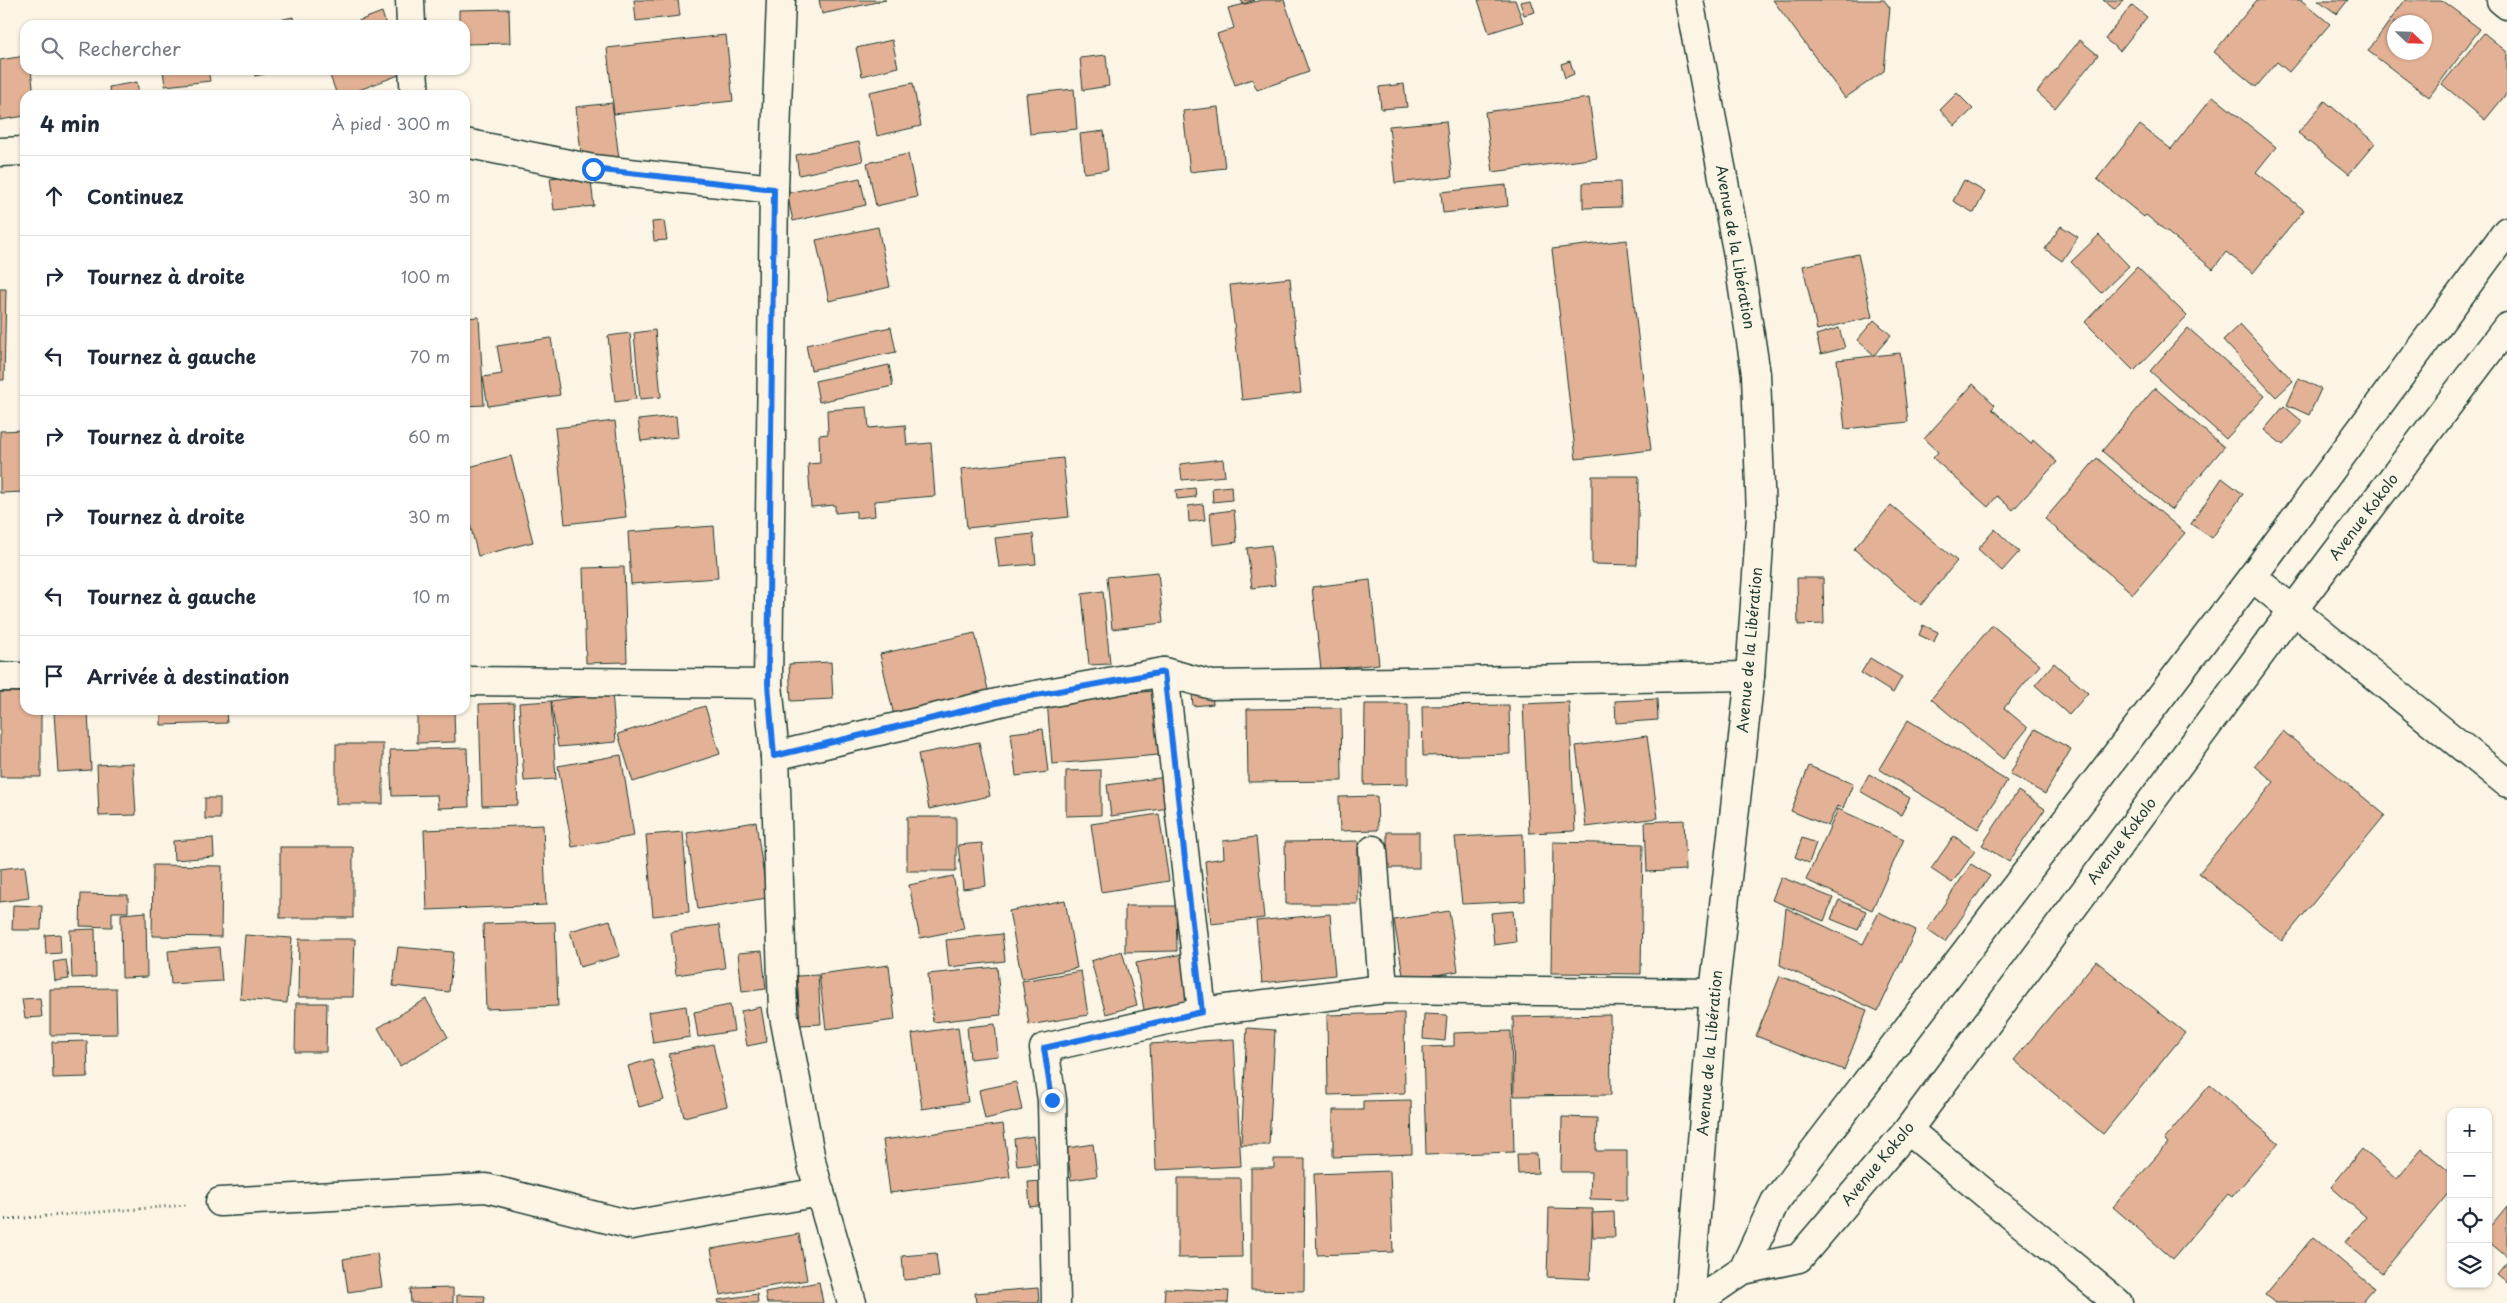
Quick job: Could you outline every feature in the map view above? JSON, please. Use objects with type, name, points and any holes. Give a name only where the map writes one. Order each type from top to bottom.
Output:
[{"type":"main road","points":[[410,0],[411,20]]},
{"type":"main road","points":[[781,0],[774,189],[768,684],[774,756],[783,1010],[812,1166],[852,1303]]},
{"type":"main road","name":"Avenue de la Libération","points":[[1689,1303],[1714,993],[1750,676],[1761,516],[1756,374],[1737,250],[1690,0]]},
{"type":"main road","points":[[2502,0],[2507,4]]},
{"type":"main road","points":[[413,75],[414,90]]},
{"type":"main road","points":[[470,143],[593,169],[774,189]]},
{"type":"main road","points":[[0,152],[20,151]]},
{"type":"main road","points":[[1743,1270],[1775,1202],[2252,578],[2507,231]]},
{"type":"main road","name":"Avenue Kokolo","points":[[1695,1303],[1743,1270],[1799,1258],[1908,1130],[2293,610],[2507,327]]},
{"type":"main road","points":[[2252,578],[2507,783]]},
{"type":"main road","points":[[774,756],[1009,700],[1164,672],[1212,684],[1750,676]]},
{"type":"main road","points":[[1164,672],[1202,1012]]},
{"type":"main road","points":[[0,677],[20,677]]},
{"type":"main road","points":[[470,681],[768,684]]},
{"type":"main road","points":[[1373,850],[1383,989]]},
{"type":"main road","points":[[1056,1303],[1052,1100],[1044,1048],[1202,1012],[1383,989],[1714,993]]},
{"type":"main road","points":[[1908,1130],[2118,1303]]},
{"type":"main road","points":[[220,1202],[486,1188],[631,1226],[820,1192]]},
{"type":"path","points":[[0,1220],[220,1202]]},
{"type":"building","points":[[634,0],[678,0],[680,16],[636,21]]},
{"type":"building","points":[[819,0],[886,0],[822,14]]},
{"type":"building","points":[[1241,0],[1255,0],[1243,4]]},
{"type":"building","points":[[1262,0],[1284,0],[1309,72],[1257,90],[1252,79],[1235,85],[1217,34],[1234,28],[1228,8]]},
{"type":"building","points":[[1478,0],[1515,0],[1523,22],[1489,33]]},
{"type":"building","points":[[1531,0],[1535,12],[1524,15],[1520,2]]},
{"type":"building","points":[[1773,0],[1884,0],[1890,8],[1884,71],[1845,98]]},
{"type":"building","points":[[2103,0],[2123,0],[2115,10]]},
{"type":"building","points":[[2257,0],[2301,0],[2330,24],[2289,72],[2277,62],[2256,87],[2214,52]]},
{"type":"building","points":[[2318,0],[2348,0],[2337,14]]},
{"type":"building","points":[[2405,0],[2441,0],[2480,29],[2429,97],[2368,51],[2387,25],[2387,60],[2432,60],[2432,15],[2394,15]]},
{"type":"building","points":[[2132,5],[2147,17],[2120,51],[2105,39]]},
{"type":"building","points":[[509,9],[510,43],[470,44],[470,20],[459,20],[459,10]]},
{"type":"building","points":[[382,12],[384,20],[361,20]]},
{"type":"building","points":[[293,17],[294,20],[280,20]]},
{"type":"building","points":[[2484,33],[2507,52],[2507,93],[2485,120],[2442,84]]},
{"type":"building","points":[[726,35],[733,101],[614,114],[607,48]]},
{"type":"building","points":[[892,40],[898,67],[862,76],[856,48]]},
{"type":"building","points":[[2080,40],[2098,55],[2055,108],[2037,92]]},
{"type":"building","points":[[1106,55],[1109,86],[1083,90],[1080,58]]},
{"type":"building","points":[[20,57],[20,75],[32,75],[33,90],[20,90],[20,117],[0,120],[0,60]]},
{"type":"building","points":[[1570,61],[1574,74],[1565,78],[1561,64]]},
{"type":"building","points":[[164,75],[209,75],[210,81],[165,86]]},
{"type":"building","points":[[330,75],[399,75],[359,90],[335,90]]},
{"type":"building","points":[[137,82],[138,90],[109,90],[109,87]]},
{"type":"building","points":[[913,83],[921,126],[877,136],[869,92]]},
{"type":"building","points":[[1404,84],[1407,107],[1381,109],[1379,87]]},
{"type":"building","points":[[1074,89],[1077,129],[1030,134],[1026,94]]},
{"type":"building","points":[[1957,93],[1973,109],[1955,126],[1940,110]]},
{"type":"building","points":[[2213,96],[2276,147],[2256,172],[2304,210],[2253,273],[2226,252],[2213,269],[2146,215],[2144,217],[2097,179],[2140,125],[2171,149]]},
{"type":"building","points":[[1589,98],[1597,158],[1493,172],[1485,112]]},
{"type":"building","points":[[2325,101],[2375,143],[2349,174],[2298,133]]},
{"type":"building","points":[[612,103],[619,159],[582,162],[576,107]]},
{"type":"building","points":[[1218,107],[1225,168],[1190,172],[1183,111]]},
{"type":"building","points":[[1446,121],[1452,177],[1395,183],[1389,126]]},
{"type":"building","points":[[1104,131],[1108,170],[1084,173],[1080,134]]},
{"type":"building","points":[[859,142],[863,161],[799,175],[796,155]]},
{"type":"building","points":[[908,154],[917,197],[876,206],[867,163]]},
{"type":"building","points":[[590,174],[594,206],[554,210],[550,178]]},
{"type":"building","points":[[860,178],[866,205],[793,221],[787,193]]},
{"type":"building","points":[[1964,180],[1985,192],[1974,213],[1953,201]]},
{"type":"building","points":[[1620,182],[1621,207],[1583,208],[1583,183]]},
{"type":"building","points":[[1506,185],[1508,206],[1443,213],[1441,192]]},
{"type":"building","points":[[664,221],[667,240],[654,241],[652,222]]},
{"type":"building","points":[[2061,226],[2078,237],[2062,261],[2045,249]]},
{"type":"building","points":[[878,227],[890,287],[829,301],[816,240]]},
{"type":"building","points":[[2099,235],[2129,266],[2101,293],[2071,262]]},
{"type":"building","points":[[1627,240],[1651,450],[1576,459],[1552,249]]},
{"type":"building","points":[[1858,254],[1872,317],[1817,330],[1803,266]]},
{"type":"building","points":[[2137,267],[2187,316],[2134,371],[2085,322]]},
{"type":"building","points":[[1290,278],[1301,393],[1242,400],[1230,285]]},
{"type":"building","points":[[0,289],[6,289],[4,380],[0,380]]},
{"type":"building","points":[[479,317],[484,405],[470,406],[470,318]]},
{"type":"building","points":[[1874,320],[1891,335],[1874,355],[1857,340]]},
{"type":"building","points":[[2240,324],[2293,381],[2276,397],[2223,340]]},
{"type":"building","points":[[891,327],[896,352],[811,370],[806,345]]},
{"type":"building","points":[[1839,328],[1845,348],[1821,354],[1816,335]]},
{"type":"building","points":[[2188,328],[2265,396],[2226,439],[2150,371]]},
{"type":"building","points":[[655,330],[661,397],[640,399],[634,333]]},
{"type":"building","points":[[630,333],[636,399],[615,402],[608,336]]},
{"type":"building","points":[[551,338],[560,395],[488,406],[483,377],[502,374],[497,346]]},
{"type":"building","points":[[1900,353],[1908,422],[1845,429],[1837,360]]},
{"type":"building","points":[[889,365],[893,386],[819,402],[815,381]]},
{"type":"building","points":[[2299,378],[2321,389],[2309,415],[2287,405]]},
{"type":"building","points":[[1973,384],[1995,405],[1992,409],[2031,444],[2033,440],[2057,462],[2013,510],[1997,496],[1988,507],[1933,458],[1938,452],[1924,439]]},
{"type":"building","points":[[2155,388],[2224,447],[2171,510],[2102,451]]},
{"type":"building","points":[[2284,406],[2303,422],[2283,445],[2264,430]]},
{"type":"building","points":[[867,407],[869,428],[905,425],[907,445],[931,443],[935,496],[874,501],[875,516],[856,518],[856,511],[835,513],[835,505],[811,507],[808,464],[820,463],[819,435],[828,434],[827,410]]},
{"type":"building","points":[[676,416],[678,437],[641,441],[638,420]]},
{"type":"building","points":[[615,421],[626,517],[565,524],[555,428]]},
{"type":"building","points":[[20,430],[20,492],[0,493],[0,431]]},
{"type":"building","points":[[511,456],[533,542],[478,556],[470,524],[470,467]]},
{"type":"building","points":[[1063,458],[1069,517],[967,528],[961,469]]},
{"type":"building","points":[[2097,458],[2185,533],[2133,594],[2045,519]]},
{"type":"building","points":[[1223,459],[1225,476],[1182,480],[1180,464]]},
{"type":"building","points":[[1592,476],[1639,476],[1637,565],[1592,564]]},
{"type":"building","points":[[2222,478],[2243,494],[2212,538],[2191,524]]},
{"type":"building","points":[[1231,486],[1232,500],[1213,502],[1212,488]]},
{"type":"building","points":[[1195,488],[1196,497],[1177,499],[1176,490]]},
{"type":"building","points":[[1203,504],[1205,520],[1189,522],[1188,506]]},
{"type":"building","points":[[1891,505],[1957,561],[1921,605],[1854,549]]},
{"type":"building","points":[[1234,510],[1237,542],[1213,545],[1210,513]]},
{"type":"building","points":[[714,526],[718,578],[631,584],[628,532]]},
{"type":"building","points":[[1995,529],[2019,552],[2002,571],[1978,549]]},
{"type":"building","points":[[1033,534],[1036,564],[999,567],[995,538]]},
{"type":"building","points":[[1271,545],[1275,585],[1252,588],[1247,548]]},
{"type":"building","points":[[624,567],[627,662],[586,663],[583,568]]},
{"type":"building","points":[[1158,572],[1163,623],[1112,629],[1107,577]]},
{"type":"building","points":[[1797,578],[1823,578],[1824,624],[1798,625]]},
{"type":"building","points":[[1370,580],[1379,664],[1321,670],[1312,587]]},
{"type":"building","points":[[1103,591],[1110,664],[1089,665],[1082,594]]},
{"type":"building","points":[[1923,625],[1938,632],[1934,642],[1919,635]]},
{"type":"building","points":[[1992,625],[2040,665],[2004,708],[2028,728],[2003,759],[1931,699]]},
{"type":"building","points":[[975,633],[989,694],[894,716],[880,654]]},
{"type":"building","points":[[1870,658],[1902,677],[1893,693],[1861,673]]},
{"type":"building","points":[[831,662],[833,699],[791,701],[789,664]]},
{"type":"building","points":[[2054,663],[2088,693],[2069,715],[2035,685]]},
{"type":"building","points":[[1154,691],[1159,755],[1052,764],[1047,700]]},
{"type":"building","points":[[1212,691],[1213,704],[1193,706],[1192,694]]},
{"type":"building","points":[[0,692],[20,692],[20,715],[41,715],[41,777],[0,777]]},
{"type":"building","points":[[612,692],[616,742],[558,747],[551,701]]},
{"type":"building","points":[[1657,699],[1658,720],[1616,723],[1615,701]]},
{"type":"building","points":[[551,701],[556,779],[524,781],[519,703]]},
{"type":"building","points":[[1569,702],[1575,831],[1529,833],[1523,704]]},
{"type":"building","points":[[514,703],[518,805],[482,806],[479,704]]},
{"type":"building","points":[[1365,704],[1408,704],[1408,784],[1364,785]]},
{"type":"building","points":[[1509,705],[1510,754],[1423,756],[1422,706]]},
{"type":"building","points":[[705,706],[720,754],[633,782],[618,734]]},
{"type":"building","points":[[1341,708],[1342,781],[1248,782],[1247,709]]},
{"type":"building","points":[[54,715],[88,715],[91,770],[58,772]]},
{"type":"building","points":[[161,715],[226,715],[227,723],[161,725]]},
{"type":"building","points":[[417,715],[454,715],[455,742],[417,743]]},
{"type":"building","points":[[1908,720],[2007,781],[1978,829],[1879,769]]},
{"type":"building","points":[[1043,729],[1048,772],[1016,776],[1011,733]]},
{"type":"building","points":[[2035,729],[2071,749],[2045,794],[2010,774]]},
{"type":"building","points":[[2283,731],[2385,815],[2282,941],[2199,873],[2274,782],[2255,766]]},
{"type":"building","points":[[1647,736],[1658,818],[1586,827],[1576,746]]},
{"type":"building","points":[[979,742],[990,796],[929,809],[918,754]]},
{"type":"building","points":[[336,744],[383,744],[383,804],[336,804]]},
{"type":"building","points":[[467,748],[469,807],[438,808],[437,795],[392,796],[390,750]]},
{"type":"building","points":[[621,755],[634,836],[572,847],[558,766]]},
{"type":"building","points":[[133,763],[136,815],[99,816],[97,765]]},
{"type":"building","points":[[1809,766],[1853,784],[1843,808],[1837,806],[1828,826],[1791,811]]},
{"type":"building","points":[[1101,770],[1101,815],[1066,816],[1066,771]]},
{"type":"building","points":[[1869,774],[1910,798],[1901,815],[1860,791]]},
{"type":"building","points":[[1166,777],[1169,808],[1111,816],[1107,785]]},
{"type":"building","points":[[2018,791],[2045,809],[2009,862],[1982,845]]},
{"type":"building","points":[[1377,796],[1378,830],[1340,831],[1339,797]]},
{"type":"building","points":[[205,798],[220,798],[220,819],[205,819]]},
{"type":"building","points":[[1838,809],[1904,839],[1872,910],[1806,880]]},
{"type":"building","points":[[1159,814],[1169,881],[1101,892],[1091,824]]},
{"type":"building","points":[[907,817],[956,817],[956,871],[907,871]]},
{"type":"building","points":[[1684,820],[1686,870],[1647,872],[1645,822]]},
{"type":"building","points":[[756,822],[767,898],[698,909],[687,833]]},
{"type":"building","points":[[543,825],[546,905],[427,910],[424,830]]},
{"type":"building","points":[[683,832],[689,912],[653,916],[646,835]]},
{"type":"building","points":[[1387,832],[1419,832],[1419,868],[1387,868]]},
{"type":"building","points":[[1523,834],[1525,901],[1462,904],[1455,837]]},
{"type":"building","points":[[1954,836],[1975,851],[1952,883],[1931,869]]},
{"type":"building","points":[[1256,837],[1264,918],[1211,924],[1205,861],[1224,858],[1223,841]]},
{"type":"building","points":[[213,838],[214,857],[174,860],[173,841]]},
{"type":"building","points":[[1802,838],[1816,843],[1809,863],[1795,857]]},
{"type":"building","points":[[1358,841],[1358,904],[1286,904],[1285,842]]},
{"type":"building","points":[[1553,842],[1643,844],[1641,974],[1551,973]]},
{"type":"building","points":[[982,843],[986,886],[963,889],[958,845]]},
{"type":"building","points":[[280,847],[353,847],[353,918],[280,918]]},
{"type":"building","points":[[1971,864],[1990,876],[1945,942],[1927,930]]},
{"type":"building","points":[[153,865],[222,866],[221,937],[152,936]]},
{"type":"building","points":[[25,866],[29,898],[0,902],[0,869]]},
{"type":"building","points":[[953,876],[964,929],[920,938],[909,885]]},
{"type":"building","points":[[1781,877],[1833,898],[1824,921],[1772,900]]},
{"type":"building","points":[[81,894],[128,895],[128,912],[112,912],[112,927],[80,926]]},
{"type":"building","points":[[1065,900],[1077,968],[1022,979],[1009,911]]},
{"type":"building","points":[[1839,900],[1866,911],[1858,930],[1831,919]]},
{"type":"building","points":[[13,905],[42,906],[41,930],[12,930]]},
{"type":"building","points":[[1125,906],[1176,906],[1177,951],[1125,952]]},
{"type":"building","points":[[1786,908],[1863,944],[1879,912],[1916,930],[1878,1011],[1780,965]]},
{"type":"building","points":[[1449,911],[1458,971],[1404,981],[1394,920]]},
{"type":"building","points":[[1513,911],[1516,942],[1494,945],[1491,913]]},
{"type":"building","points":[[146,912],[147,977],[122,978],[121,914]]},
{"type":"building","points":[[1330,914],[1335,975],[1262,983],[1256,921]]},
{"type":"building","points":[[610,920],[620,956],[580,967],[570,931]]},
{"type":"building","points":[[555,922],[558,1006],[486,1009],[483,924]]},
{"type":"building","points":[[719,925],[725,968],[676,975],[671,932]]},
{"type":"building","points":[[95,929],[96,977],[72,978],[70,930]]},
{"type":"building","points":[[60,934],[61,953],[46,954],[45,935]]},
{"type":"building","points":[[1002,934],[1005,961],[949,967],[946,940]]},
{"type":"building","points":[[245,935],[292,938],[287,1003],[240,999]]},
{"type":"building","points":[[299,939],[355,939],[353,997],[298,997]]},
{"type":"building","points":[[219,947],[222,981],[171,984],[168,951]]},
{"type":"building","points":[[398,947],[453,952],[449,992],[393,986]]},
{"type":"building","points":[[762,951],[766,989],[742,992],[738,953]]},
{"type":"building","points":[[1122,951],[1137,1005],[1106,1014],[1091,961]]},
{"type":"building","points":[[1183,954],[1192,1001],[1144,1010],[1136,963]]},
{"type":"building","points":[[66,960],[69,979],[55,981],[53,962]]},
{"type":"building","points":[[2096,961],[2185,1033],[2103,1134],[2014,1060]]},
{"type":"building","points":[[889,965],[895,1020],[826,1029],[819,974]]},
{"type":"building","points":[[997,967],[1001,1015],[933,1022],[928,974]]},
{"type":"building","points":[[1081,971],[1088,1015],[1029,1025],[1022,981]]},
{"type":"building","points":[[818,975],[821,1024],[800,1025],[797,976]]},
{"type":"building","points":[[1780,976],[1867,1010],[1844,1070],[1756,1036]]},
{"type":"building","points":[[116,988],[117,1034],[50,1035],[50,989]]},
{"type":"building","points":[[40,998],[42,1017],[25,1018],[22,999]]},
{"type":"building","points":[[426,999],[448,1037],[400,1066],[378,1028]]},
{"type":"building","points":[[296,1003],[327,1003],[326,1052],[295,1052]]},
{"type":"building","points":[[730,1005],[734,1031],[698,1037],[694,1012]]},
{"type":"building","points":[[686,1006],[690,1037],[653,1043],[648,1012]]},
{"type":"building","points":[[761,1007],[767,1042],[747,1046],[741,1011]]},
{"type":"building","points":[[1404,1013],[1405,1093],[1328,1095],[1327,1015]]},
{"type":"building","points":[[1424,1014],[1447,1015],[1445,1041],[1423,1039]]},
{"type":"building","points":[[1610,1015],[1611,1095],[1514,1096],[1513,1017]]},
{"type":"building","points":[[995,1024],[998,1056],[970,1059],[967,1027]]},
{"type":"building","points":[[958,1027],[968,1102],[922,1109],[912,1034]]},
{"type":"building","points":[[1247,1028],[1275,1030],[1269,1145],[1241,1145]]},
{"type":"building","points":[[1511,1031],[1514,1152],[1426,1155],[1423,1047],[1454,1046],[1454,1033]]},
{"type":"building","points":[[1234,1039],[1241,1166],[1156,1170],[1150,1044]]},
{"type":"building","points":[[87,1041],[88,1077],[53,1078],[52,1042]]},
{"type":"building","points":[[713,1044],[727,1106],[684,1117],[669,1054]]},
{"type":"building","points":[[652,1059],[664,1100],[639,1107],[628,1066]]},
{"type":"building","points":[[1016,1082],[1022,1110],[985,1119],[979,1090]]},
{"type":"building","points":[[2210,1085],[2279,1143],[2232,1197],[2228,1194],[2173,1259],[2113,1207],[2168,1143],[2164,1139]]},
{"type":"building","points":[[1411,1100],[1412,1154],[1333,1157],[1333,1110],[1363,1110],[1363,1101]]},
{"type":"building","points":[[1562,1117],[1597,1118],[1596,1151],[1627,1151],[1627,1200],[1590,1199],[1591,1172],[1561,1172]]},
{"type":"building","points":[[1003,1124],[1010,1177],[890,1193],[883,1140]]},
{"type":"building","points":[[1033,1136],[1037,1164],[1017,1166],[1014,1139]]},
{"type":"building","points":[[1093,1144],[1097,1176],[1071,1180],[1067,1148]]},
{"type":"building","points":[[2362,1149],[2397,1179],[2422,1149],[2447,1170],[2447,1195],[2382,1273],[2345,1242],[2366,1217],[2331,1187]]},
{"type":"building","points":[[1517,1154],[1537,1154],[1538,1173],[1518,1174]]},
{"type":"building","points":[[1274,1159],[1305,1159],[1304,1291],[1251,1290],[1251,1168],[1274,1168]]},
{"type":"building","points":[[1390,1171],[1393,1252],[1317,1255],[1314,1174]]},
{"type":"building","points":[[1178,1178],[1240,1178],[1242,1257],[1178,1258]]},
{"type":"building","points":[[1042,1181],[1045,1205],[1030,1207],[1028,1182]]},
{"type":"building","points":[[2507,1206],[2507,1257],[2492,1244],[2492,1224]]},
{"type":"building","points":[[1549,1208],[1593,1209],[1590,1279],[1547,1277]]},
{"type":"building","points":[[1614,1212],[1615,1237],[1593,1237],[1592,1213]]},
{"type":"building","points":[[799,1234],[807,1280],[720,1295],[711,1249]]},
{"type":"building","points":[[2313,1237],[2374,1288],[2361,1303],[2275,1303],[2265,1295]]},
{"type":"building","points":[[377,1253],[382,1287],[348,1292],[343,1259]]},
{"type":"building","points":[[936,1253],[939,1277],[904,1280],[902,1256]]},
{"type":"building","points":[[2507,1262],[2507,1282],[2497,1274]]},
{"type":"building","points":[[819,1282],[823,1303],[767,1303],[765,1292]]},
{"type":"building","points":[[453,1288],[453,1303],[411,1303],[410,1289]]},
{"type":"building","points":[[1038,1288],[1039,1303],[976,1303],[975,1293]]},
{"type":"building","points":[[1165,1288],[1229,1291],[1228,1303],[1164,1303]]},
{"type":"building","points":[[757,1294],[758,1303],[719,1303],[718,1300]]},
{"type":"building","points":[[457,1295],[485,1296],[484,1303],[457,1303]]},
{"type":"route","points":[[593,169],[774,189],[768,684],[774,756],[1009,700],[1164,672],[1202,1012],[1044,1048],[1052,1100]]}]
